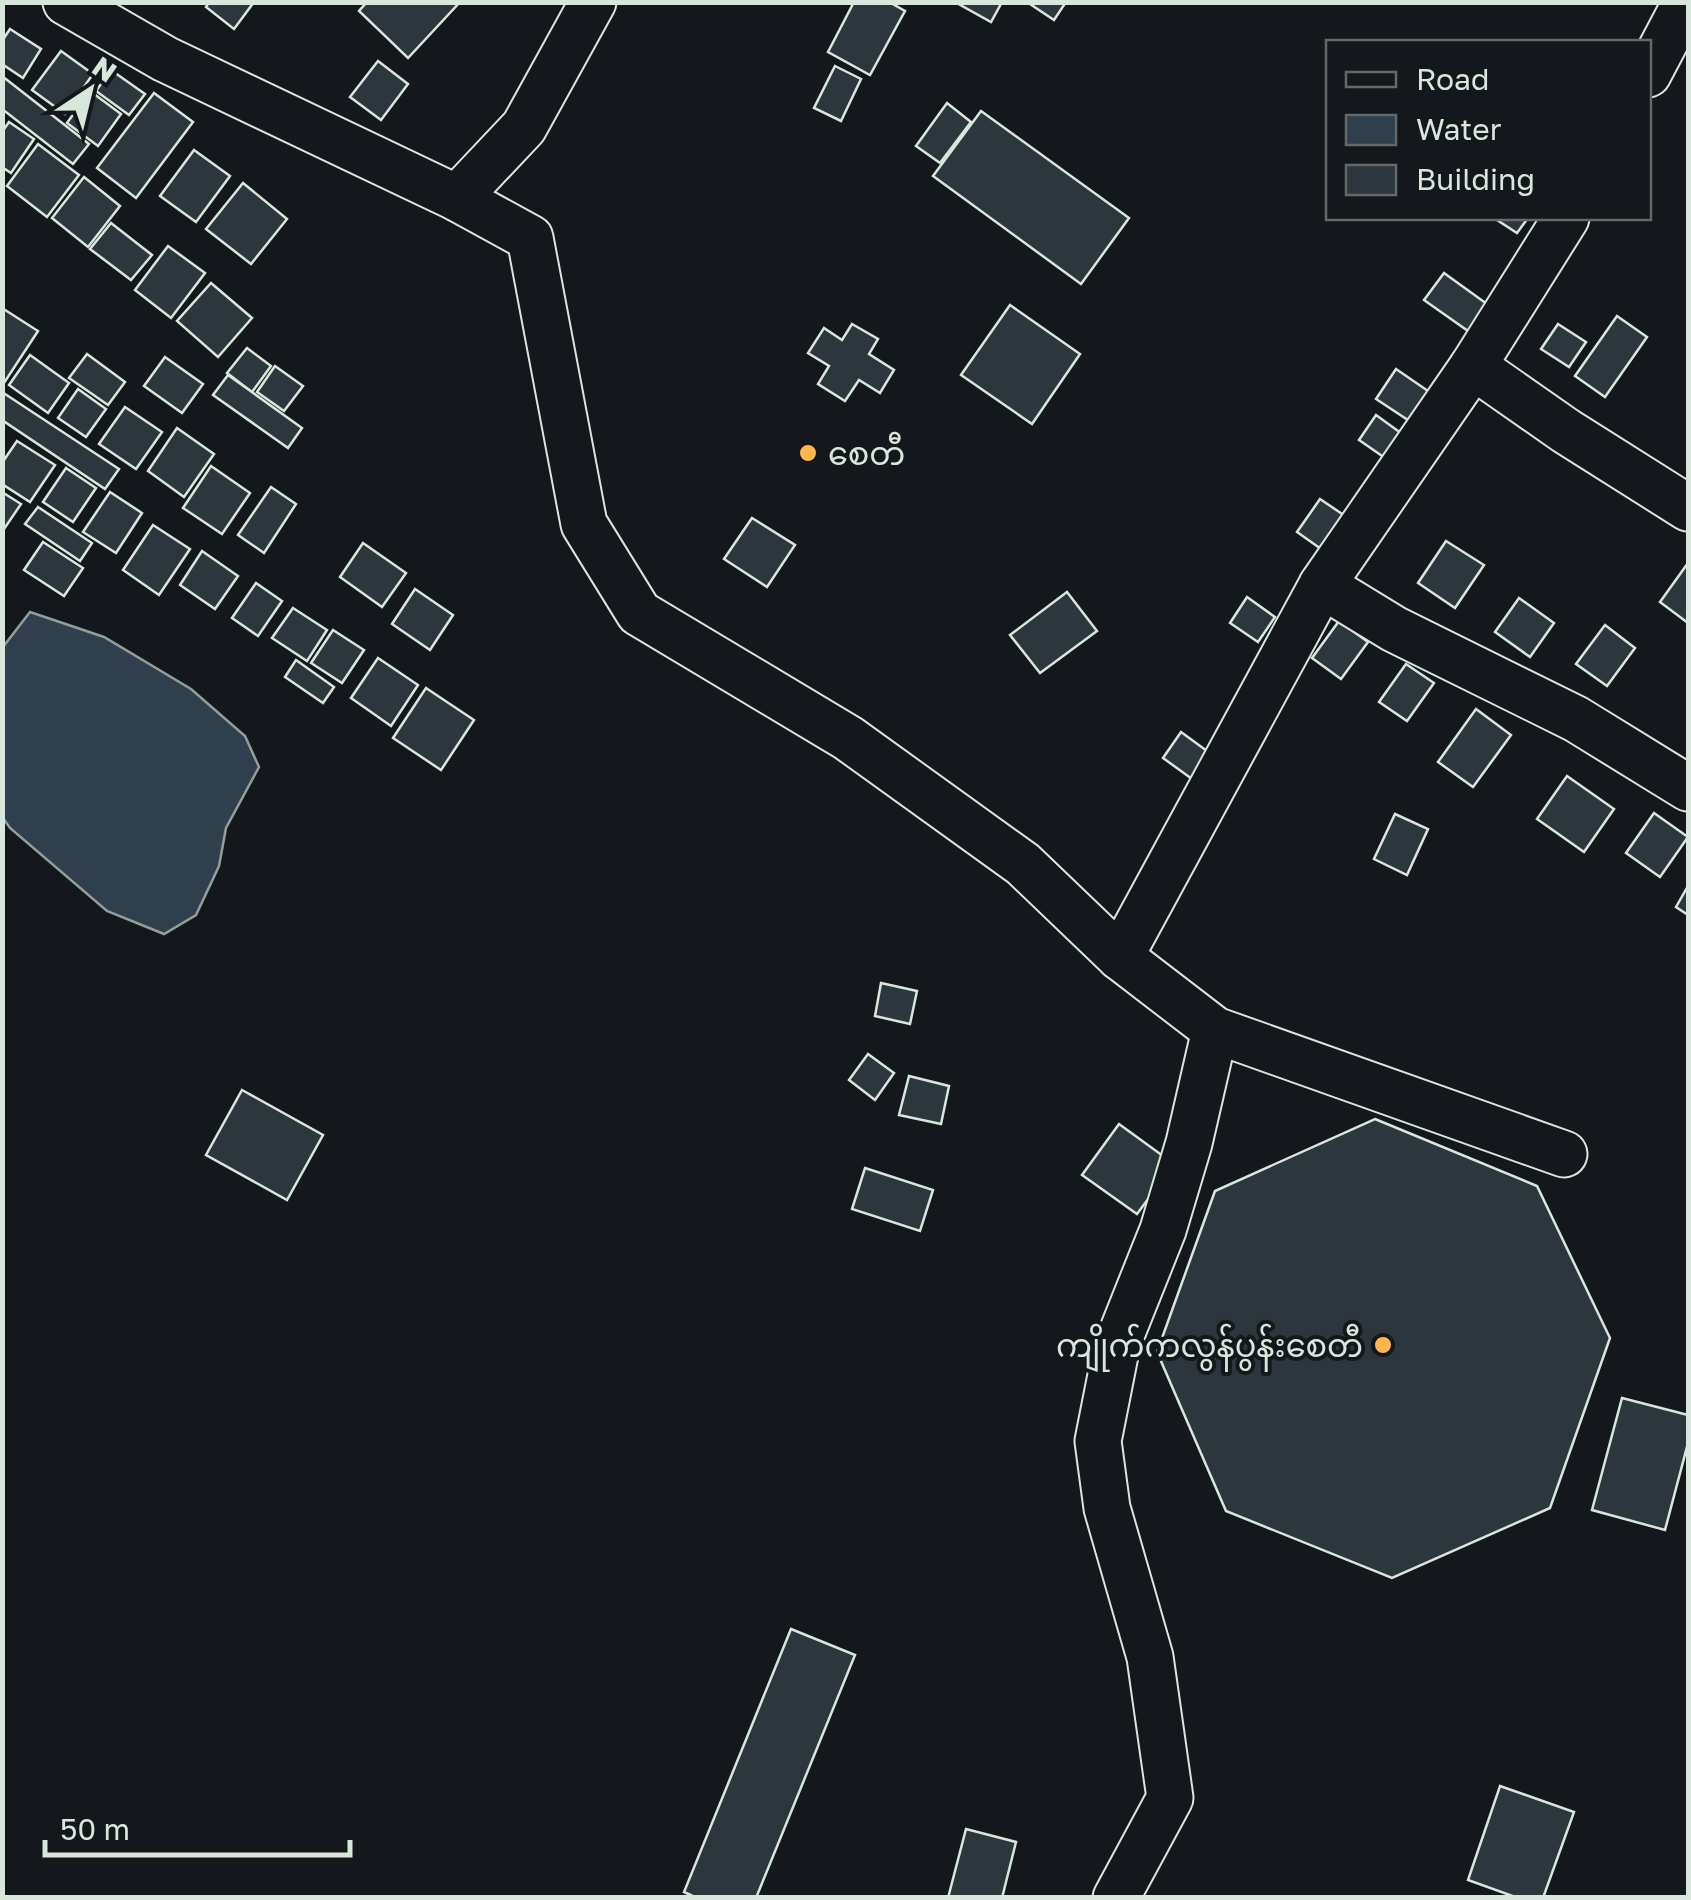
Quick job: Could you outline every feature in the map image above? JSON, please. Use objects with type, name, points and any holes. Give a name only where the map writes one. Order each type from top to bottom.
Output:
[{"type":"street","points":[[66,2],[165,59],[457,198],[530,238],[584,524],[639,613],[864,749],[1024,864],[1120,957],[1215,1030],[1564,1154]]},
{"type":"street","points":[[457,198],[524,127],[592,2]]},
{"type":"street","points":[[1651,68],[1686,2]]},
{"type":"street","points":[[1120,957],[1322,586],[1473,366],[1565,220]]},
{"type":"street","points":[[1473,366],[1688,508]]},
{"type":"street","points":[[1322,586],[1394,629],[1576,719],[1688,788]]},
{"type":"street","points":[[1116,1898],[1170,1798],[1150,1657],[1107,1508],[1098,1441],[1117,1344],[1163,1230],[1189,1142],[1215,1030]]},
{"type":"water","points":[[30,612],[104,637],[191,689],[245,736],[259,767],[226,828],[219,866],[196,915],[164,934],[107,911],[3,818],[3,647]]},
{"type":"building","points":[[209,2],[254,2],[234,29],[206,7]]},
{"type":"building","points":[[367,2],[460,2],[408,58],[359,11]]},
{"type":"building","points":[[854,2],[889,2],[905,11],[870,75],[828,52]]},
{"type":"building","points":[[955,2],[1002,2],[991,22]]},
{"type":"building","points":[[1027,2],[1066,2],[1054,20]]},
{"type":"building","points":[[10,29],[41,49],[23,78],[2,64],[2,41]]},
{"type":"building","points":[[61,51],[93,74],[65,114],[32,90]]},
{"type":"building","points":[[378,61],[408,84],[381,120],[350,97]]},
{"type":"building","points":[[835,66],[861,79],[841,121],[814,108]]},
{"type":"building","points":[[111,70],[145,94],[129,115],[96,91]]},
{"type":"building","points":[[2,76],[89,144],[73,164],[2,109]]},
{"type":"building","points":[[90,91],[121,114],[98,146],[67,123]]},
{"type":"building","points":[[154,93],[193,122],[136,198],[97,168]]},
{"type":"building","points":[[947,103],[971,122],[940,163],[916,146]]},
{"type":"building","points":[[981,111],[1129,218],[1081,284],[933,176]]},
{"type":"building","points":[[9,122],[34,139],[11,173],[2,167],[2,132]]},
{"type":"building","points":[[38,144],[79,175],[47,217],[7,186]]},
{"type":"building","points":[[194,150],[230,176],[196,222],[160,196]]},
{"type":"building","points":[[84,177],[120,206],[88,247],[52,218]]},
{"type":"building","points":[[243,183],[287,219],[251,264],[206,229]]},
{"type":"building","points":[[1497,220],[1527,220],[1517,233]]},
{"type":"building","points":[[111,223],[152,255],[131,280],[90,249]]},
{"type":"building","points":[[168,246],[205,273],[171,318],[135,290]]},
{"type":"building","points":[[1444,273],[1487,304],[1468,331],[1424,300]]},
{"type":"building","points":[[211,283],[252,318],[218,357],[177,321]]},
{"type":"building","points":[[1010,305],[1080,354],[1032,424],[961,375]]},
{"type":"building","points":[[2,308],[38,331],[4,383],[2,382]]},
{"type":"building","points":[[1617,316],[1647,337],[1605,397],[1575,376]]},
{"type":"building","points":[[852,324],[878,339],[869,354],[894,370],[880,393],[859,380],[845,401],[818,384],[829,366],[808,353],[824,328],[842,340]]},
{"type":"building","points":[[1558,324],[1586,342],[1569,367],[1541,349]]},
{"type":"building","points":[[247,348],[271,366],[252,392],[227,373]]},
{"type":"building","points":[[87,354],[125,382],[108,405],[69,378]]},
{"type":"building","points":[[30,355],[69,383],[48,413],[9,385]]},
{"type":"building","points":[[165,357],[203,384],[182,413],[144,386]]},
{"type":"building","points":[[275,366],[303,386],[284,411],[257,392]]},
{"type":"building","points":[[1396,369],[1431,393],[1411,422],[1376,399]]},
{"type":"building","points":[[228,375],[302,428],[288,448],[213,395]]},
{"type":"building","points":[[78,389],[106,409],[86,437],[58,418]]},
{"type":"building","points":[[2,392],[119,469],[105,489],[2,420]]},
{"type":"building","points":[[125,407],[162,432],[136,469],[99,444]]},
{"type":"building","points":[[1376,415],[1405,436],[1388,460],[1359,440]]},
{"type":"building","points":[[177,428],[214,454],[184,497],[148,471]]},
{"type":"building","points":[[17,441],[55,465],[30,502],[2,484],[2,463]]},
{"type":"building","points":[[211,466],[250,493],[222,534],[183,508]]},
{"type":"building","points":[[66,468],[96,488],[73,522],[43,502]]},
{"type":"building","points":[[271,487],[296,504],[264,553],[238,535]]},
{"type":"building","points":[[2,492],[21,504],[2,532]]},
{"type":"building","points":[[110,492],[142,513],[116,553],[83,532]]},
{"type":"building","points":[[1320,499],[1354,522],[1331,556],[1297,532]]},
{"type":"building","points":[[38,507],[92,543],[80,561],[25,524]]},
{"type":"building","points":[[752,518],[795,545],[767,587],[724,559]]},
{"type":"building","points":[[153,525],[190,549],[159,595],[123,570]]},
{"type":"building","points":[[1446,541],[1484,565],[1455,608],[1418,583]]},
{"type":"building","points":[[43,542],[83,568],[64,596],[24,570]]},
{"type":"building","points":[[363,543],[406,573],[382,607],[340,577]]},
{"type":"building","points":[[202,551],[238,576],[215,609],[180,585]]},
{"type":"building","points":[[1688,563],[1688,623],[1660,602]]},
{"type":"building","points":[[256,583],[282,601],[258,636],[232,618]]},
{"type":"building","points":[[415,589],[453,615],[430,650],[392,624]]},
{"type":"building","points":[[1067,592],[1097,631],[1040,673],[1010,635]]},
{"type":"building","points":[[1247,597],[1275,617],[1258,642],[1230,623]]},
{"type":"building","points":[[1519,598],[1554,623],[1530,657],[1495,632]]},
{"type":"building","points":[[293,608],[327,630],[307,661],[272,638]]},
{"type":"building","points":[[1339,621],[1368,642],[1341,679],[1312,658]]},
{"type":"building","points":[[1605,625],[1635,648],[1607,686],[1576,664]]},
{"type":"building","points":[[333,630],[364,650],[342,683],[311,663]]},
{"type":"building","points":[[378,658],[418,685],[391,726],[351,698]]},
{"type":"building","points":[[296,660],[334,687],[323,703],[285,677]]},
{"type":"building","points":[[1406,664],[1434,683],[1407,721],[1379,702]]},
{"type":"building","points":[[426,688],[474,720],[441,770],[393,738]]},
{"type":"building","points":[[1476,709],[1511,735],[1473,787],[1438,762]]},
{"type":"building","points":[[1181,732],[1218,759],[1199,784],[1163,758]]},
{"type":"building","points":[[1567,776],[1614,809],[1584,852],[1537,819]]},
{"type":"building","points":[[1654,813],[1688,837],[1660,877],[1626,853]]},
{"type":"building","points":[[1395,814],[1428,829],[1407,875],[1374,859]]},
{"type":"building","points":[[1688,886],[1688,915],[1676,907]]},
{"type":"building","points":[[881,983],[917,991],[910,1024],[875,1016]]},
{"type":"building","points":[[868,1054],[894,1073],[875,1100],[849,1080]]},
{"type":"building","points":[[909,1076],[949,1086],[941,1124],[899,1115]]},
{"type":"building","points":[[242,1090],[323,1135],[287,1200],[206,1155]]},
{"type":"building","name":"ကျိုက်ကလွန်ပွန်းစေတီ","points":[[1375,1119],[1537,1186],[1610,1338],[1550,1508],[1392,1578],[1226,1511],[1157,1352],[1215,1191]]},
{"type":"building","points":[[1119,1124],[1174,1164],[1137,1214],[1082,1175]]},
{"type":"building","points":[[865,1168],[933,1190],[920,1231],[852,1209]]},
{"type":"building","points":[[1622,1398],[1688,1415],[1688,1443],[1665,1530],[1592,1510]]},
{"type":"building","points":[[791,1629],[855,1655],[756,1898],[697,1898],[684,1892]]},
{"type":"building","points":[[1500,1786],[1574,1812],[1543,1898],[1518,1898],[1468,1880]]},
{"type":"building","points":[[966,1829],[1016,1842],[1002,1898],[948,1898]]},
{"type":"place","name":"စေတီ","points":[[808,453]]},
{"type":"place","name":"ကျိုက်ကလွန်ပွန်းစေတီ","points":[[1383,1345]]}]
